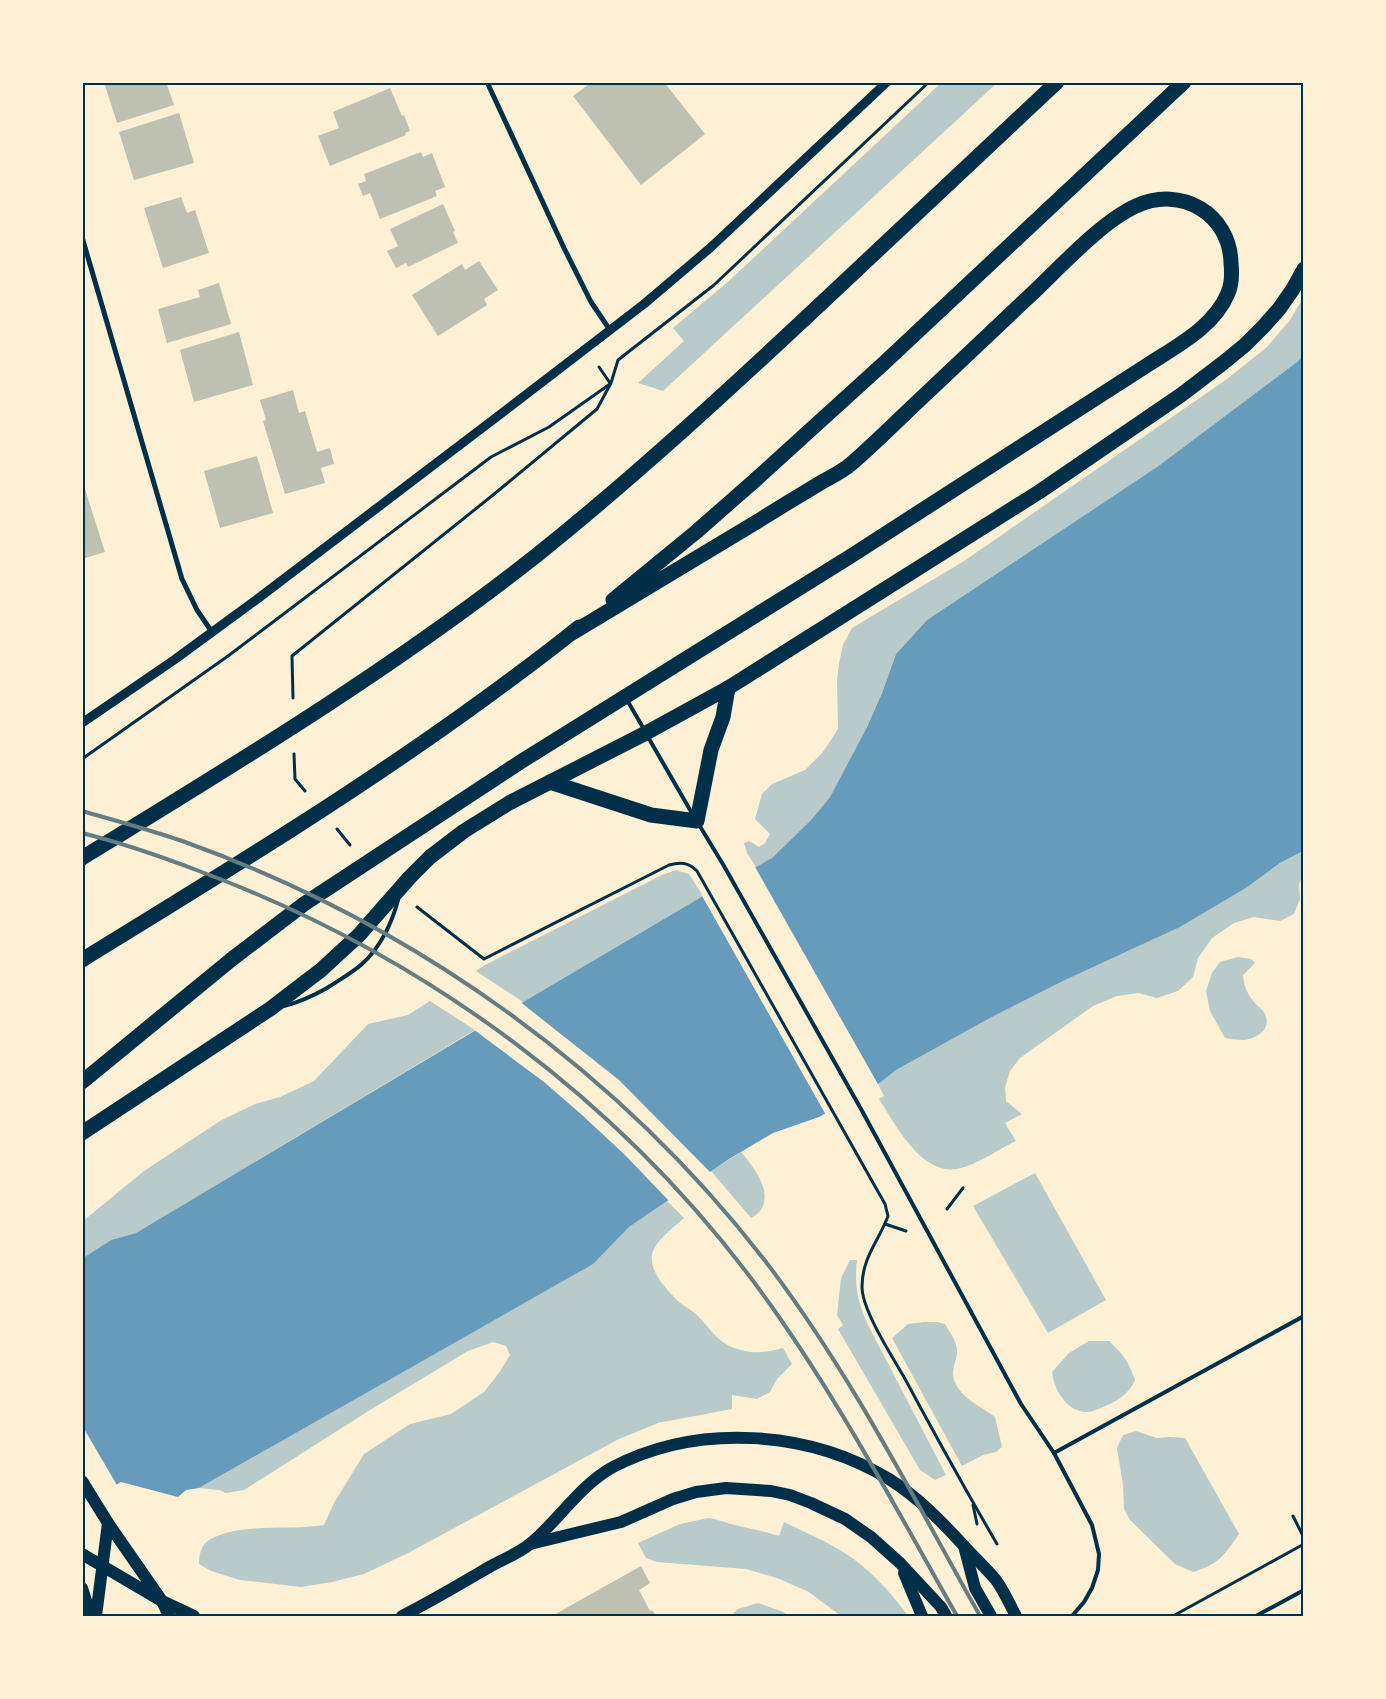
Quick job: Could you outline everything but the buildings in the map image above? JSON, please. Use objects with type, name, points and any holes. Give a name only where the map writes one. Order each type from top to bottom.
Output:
[{"type":"highway","points":[[82,858],[241,761],[391,661],[534,557],[591,511],[710,406],[1057,82]]},
{"type":"highway","points":[[82,960],[298,827],[370,780],[572,633],[696,532],[753,482],[1184,82]]},
{"type":"highway","points":[[82,1082],[232,959],[304,904],[422,825],[850,556],[1192,335],[1214,315],[1229,291],[1232,273],[1229,244],[1215,220],[1205,211],[1194,205],[1166,199],[1152,200],[1127,210],[1074,254],[849,466],[572,633]]},
{"type":"highway","points":[[82,1133],[270,1009],[321,970],[359,935],[430,857],[464,830],[509,803],[646,733],[728,688],[1039,492],[1182,395],[1245,345],[1264,326],[1280,309],[1304,269]]},
{"type":"highway","points":[[550,782],[651,815],[697,821],[711,750],[723,717],[728,688]]},
{"type":"main road","points":[[411,1615],[530,1544],[598,1476],[613,1467],[650,1452],[699,1440],[740,1438],[791,1443],[836,1454],[864,1466],[907,1492],[942,1523],[997,1582],[1016,1616]]},
{"type":"main road","points":[[82,1481],[108,1523],[162,1600],[169,1616]]},
{"type":"main road","points":[[530,1544],[621,1522],[673,1498],[696,1492],[716,1488],[761,1490],[790,1495],[836,1515],[871,1537],[900,1563],[944,1612]]},
{"type":"main road","points":[[96,1616],[108,1523]]},
{"type":"main road","points":[[964,1546],[975,1588],[991,1616]]},
{"type":"main road","points":[[82,1554],[194,1616]]},
{"type":"main road","points":[[900,1563],[922,1616]]},
{"type":"main road","points":[[82,1588],[91,1616]]},
{"type":"street","points":[[487,82],[571,264],[591,302],[610,330]]},
{"type":"street","points":[[82,723],[212,632],[610,330],[710,248],[887,82]]},
{"type":"street","points":[[82,238],[182,579],[197,610],[212,632]]},
{"type":"lane","points":[[625,696],[724,866],[861,1109],[1021,1404],[1054,1453],[1092,1524],[1099,1554],[1098,1570],[1092,1588],[1084,1602],[1072,1616]]},
{"type":"lane","points":[[270,1009],[298,1003],[313,996],[363,964],[386,931],[394,914],[402,886]]},
{"type":"lane","points":[[1054,1453],[1304,1316]]},
{"type":"lane","points":[[1256,1616],[1304,1590]]},
{"type":"path","points":[[493,495],[598,409],[618,360],[714,285],[929,82]]},
{"type":"path","points":[[599,367],[610,383]]},
{"type":"path","points":[[82,759],[228,656],[491,458],[549,427],[610,383]]},
{"type":"path","points":[[659,870],[678,862],[685,863],[692,866],[702,879],[884,1204],[888,1216],[877,1236],[866,1264],[862,1288],[864,1298],[872,1319],[999,1548]]},
{"type":"path","points":[[947,1209],[962,1188]]},
{"type":"path","points":[[885,1224],[907,1231]]},
{"type":"path","points":[[1293,1516],[1304,1538]]},
{"type":"path","points":[[1173,1616],[1304,1544]]},
{"type":"shaded area","points":[[941,83],[997,83],[663,391],[638,383],[684,341],[673,328],[730,280]]},
{"type":"shaded area","points":[[1303,298],[1303,356],[1297,362],[1157,467],[927,620],[896,654],[867,727],[830,797],[811,820],[772,858],[756,867],[747,853],[744,843],[749,841],[759,847],[765,843],[770,834],[755,819],[762,794],[772,784],[805,770],[823,752],[838,729],[837,680],[839,663],[843,645],[852,628],[964,561],[1227,379],[1267,347],[1290,320]]},
{"type":"shaded area","points":[[1303,851],[1303,875],[1299,884],[1300,899],[1294,914],[1280,921],[1254,917],[1234,923],[1212,938],[1198,958],[1193,977],[1178,991],[1157,998],[1138,993],[1117,996],[1093,1006],[1020,1058],[1010,1071],[1005,1087],[1006,1101],[1022,1114],[1005,1123],[1016,1141],[972,1164],[957,1169],[944,1169],[932,1164],[921,1156],[901,1134],[879,1099],[884,1096],[878,1084],[896,1070],[992,1017],[1063,981],[1180,927],[1246,888],[1280,863]]},
{"type":"shaded area","points":[[676,870],[689,874],[703,896],[523,1002],[476,971],[662,875]]},
{"type":"shaded area","points":[[1238,957],[1251,959],[1255,963],[1243,975],[1244,983],[1246,990],[1267,1019],[1265,1028],[1259,1035],[1245,1040],[1225,1038],[1210,1011],[1206,991],[1212,973],[1220,962]]},
{"type":"shaded area","points":[[430,1001],[475,1030],[136,1233],[111,1240],[83,1258],[83,1221],[144,1171],[220,1121],[255,1104],[280,1097],[314,1081],[368,1024],[408,1015]]},
{"type":"shaded area","points":[[741,1152],[756,1172],[765,1196],[764,1204],[760,1211],[751,1218],[711,1171]]},
{"type":"shaded area","points":[[1035,1173],[1106,1300],[1048,1333],[973,1206]]},
{"type":"shaded area","points":[[667,1201],[684,1218],[656,1245],[652,1255],[652,1262],[656,1275],[678,1301],[698,1316],[715,1335],[729,1346],[752,1352],[765,1352],[783,1348],[792,1364],[777,1379],[770,1392],[757,1399],[732,1395],[732,1409],[658,1423],[619,1439],[410,1552],[364,1574],[301,1587],[240,1580],[211,1571],[199,1564],[202,1547],[209,1540],[221,1534],[249,1529],[324,1525],[334,1503],[364,1454],[410,1424],[451,1414],[484,1392],[510,1355],[506,1346],[493,1342],[468,1351],[370,1410],[244,1490],[226,1493],[219,1490],[199,1488],[592,1264],[629,1227]]},
{"type":"shaded area","points":[[850,1260],[857,1260],[856,1278],[858,1294],[869,1327],[946,1475],[935,1480],[920,1470],[838,1329],[843,1325],[837,1315],[841,1278]]},
{"type":"shaded area","points":[[924,1322],[945,1324],[956,1345],[957,1353],[953,1373],[957,1386],[972,1402],[995,1417],[1002,1447],[996,1452],[983,1455],[962,1466],[892,1338],[908,1324]]},
{"type":"shaded area","points":[[1089,1341],[1109,1341],[1125,1359],[1135,1380],[1128,1391],[1118,1399],[1097,1410],[1084,1412],[1066,1403],[1055,1385],[1052,1372],[1069,1353]]},
{"type":"shaded area","points":[[1136,1431],[1157,1438],[1185,1438],[1239,1534],[1225,1554],[1209,1566],[1193,1572],[1175,1564],[1130,1520],[1124,1509],[1123,1485],[1117,1448],[1123,1435]]},
{"type":"shaded area","points":[[708,1518],[779,1536],[784,1522],[814,1536],[843,1552],[861,1565],[887,1589],[908,1616],[841,1616],[809,1592],[777,1578],[746,1569],[657,1562],[646,1558],[638,1543],[680,1524]]},
{"type":"shaded area","points":[[758,1603],[790,1616],[730,1616],[738,1609]]},
{"type":"water","points":[[1303,356],[1303,851],[1280,863],[1246,888],[1180,927],[1063,981],[992,1017],[896,1070],[881,1082],[819,1117],[773,1133],[729,1159],[629,1227],[593,1264],[199,1488],[186,1490],[178,1497],[121,1482],[83,1505],[83,1258],[111,1240],[136,1233],[523,1002],[703,896],[772,858],[811,820],[830,797],[867,727],[896,654],[927,620],[1157,467]]},
{"type":"pier","points":[[754,865],[879,1086],[826,1115],[701,894]]},
{"type":"pier","points":[[519,1001],[619,1080],[712,1174],[670,1202],[625,1155],[582,1115],[544,1082],[473,1029]]},
{"type":"pier","points":[[83,1427],[118,1487],[82,1507]]},
{"type":"railway","points":[[82,811],[185,842],[269,876],[351,915],[430,960],[506,1011],[577,1066],[645,1127],[708,1192],[766,1262],[797,1304],[853,1391],[980,1616]]},
{"type":"railway","points":[[82,833],[141,850],[199,871],[284,906],[365,947],[444,994],[518,1046],[589,1104],[655,1166],[716,1234],[772,1307],[798,1344],[846,1421],[957,1616]]}]
